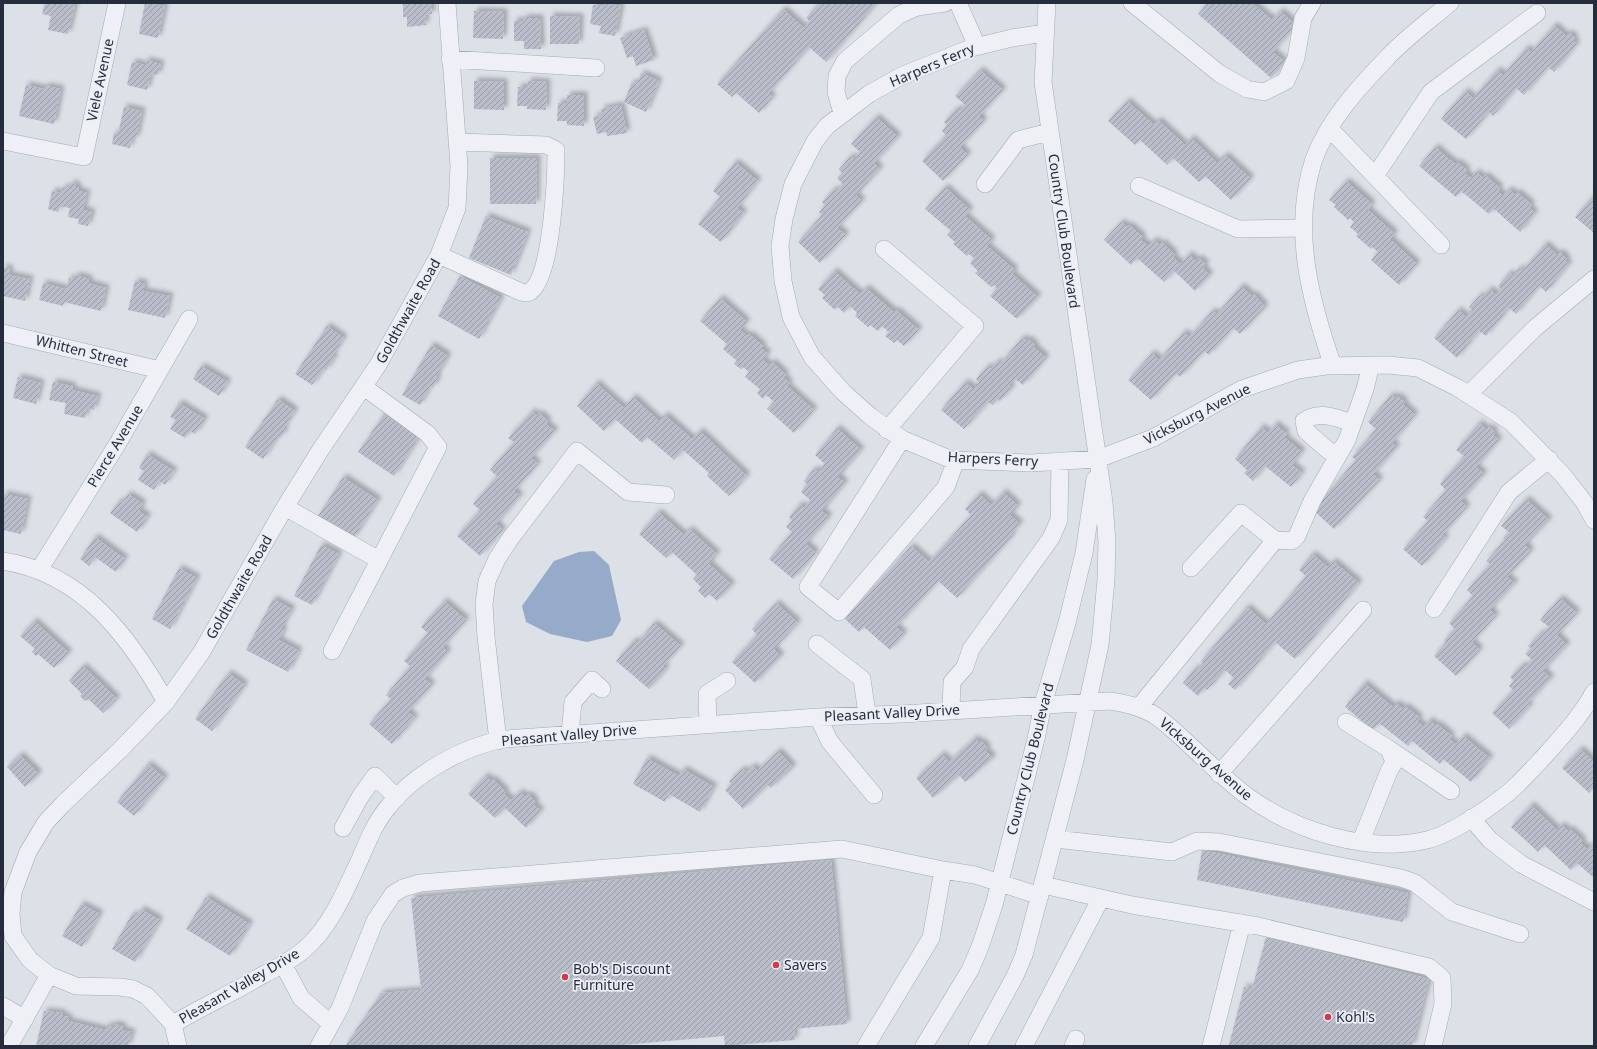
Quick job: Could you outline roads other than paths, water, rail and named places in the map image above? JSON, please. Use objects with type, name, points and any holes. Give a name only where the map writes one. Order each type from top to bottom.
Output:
[{"type":"street","name":"Viele Avenue","points":[[3,141],[84,157],[117,3]]},
{"type":"street","name":"Goldthwaite Road","points":[[173,1024],[147,996],[133,989],[102,985],[76,986],[49,975],[30,960],[13,936],[11,914],[13,892],[28,852],[46,822],[120,750],[166,702],[201,653],[285,507],[321,449],[364,387],[439,255],[457,208],[459,166],[447,3]]},
{"type":"street","points":[[842,113],[836,92],[837,76],[845,61],[899,15],[917,7],[945,3]]},
{"type":"street","points":[[958,3],[977,46]]},
{"type":"street","name":"Country Club Boulevard","points":[[977,1046],[1012,982],[1024,955],[1042,891],[1100,645],[1106,580],[1106,529],[1098,459],[1049,132],[1043,82],[1047,3]]},
{"type":"street","points":[[1132,3],[1220,74],[1247,88],[1264,92],[1286,81],[1296,58],[1303,18],[1312,3]]},
{"type":"street","points":[[1333,366],[1317,322],[1307,276],[1304,228],[1307,188],[1314,159],[1329,128],[1351,97],[1387,57],[1450,3]]},
{"type":"street","points":[[1375,176],[1431,92],[1537,13]]},
{"type":"street","name":"Harpers Ferry","points":[[1045,33],[977,46],[901,76],[869,94],[842,113],[827,126],[815,141],[793,184],[784,219],[780,246],[782,281],[791,317],[812,357],[843,392],[887,430],[902,440],[956,460],[1030,463],[1098,459]]},
{"type":"street","points":[[450,59],[596,68]]},
{"type":"street","points":[[1329,128],[1442,245]]},
{"type":"street","points":[[985,184],[1018,140],[1049,132]]},
{"type":"street","points":[[439,255],[521,292],[528,293],[533,290],[541,274],[550,236],[556,150],[546,145],[458,142]]},
{"type":"street","points":[[1139,186],[1238,229],[1304,228]]},
{"type":"street","points":[[884,249],[975,326],[887,430]]},
{"type":"street","points":[[1468,395],[1530,333],[1594,279]]},
{"type":"street","name":"Pierce Avenue","points":[[39,570],[118,443],[189,319]]},
{"type":"street","name":"Whitten Street","points":[[3,333],[160,370]]},
{"type":"street","points":[[1191,568],[1241,513],[1275,540],[1292,541],[1297,536],[1312,501],[1339,453],[1353,423],[1365,389],[1371,365]]},
{"type":"street","name":"Vicksburg Avenue","points":[[1098,459],[1153,438],[1242,389],[1298,370],[1333,366],[1371,365],[1418,368],[1468,395],[1511,422],[1549,459],[1584,502],[1594,520]]},
{"type":"street","points":[[332,652],[438,447],[428,434],[364,387]]},
{"type":"street","points":[[1339,453],[1329,451],[1306,431],[1304,422],[1313,415],[1329,416],[1353,423]]},
{"type":"street","points":[[902,440],[808,587],[839,612],[946,487],[956,460]]},
{"type":"street","points":[[498,740],[486,637],[484,604],[487,581],[497,559],[510,540],[577,451],[628,492],[666,495]]},
{"type":"street","name":"Country Club Boulevard","points":[[924,1046],[970,970],[988,926],[1036,739],[1043,704],[1067,623],[1084,553],[1098,459]]},
{"type":"street","points":[[1434,609],[1509,492],[1549,459]]},
{"type":"street","points":[[951,710],[952,682],[965,667],[971,649],[1051,538],[1059,520],[1060,461]]},
{"type":"street","points":[[285,507],[380,560]]},
{"type":"street","points":[[1139,707],[1275,540]]},
{"type":"street","points":[[3,561],[21,564],[50,575],[88,600],[108,618],[147,667],[166,702]]},
{"type":"street","points":[[1219,774],[1363,610]]},
{"type":"street","points":[[817,644],[862,679],[867,714]]},
{"type":"street","points":[[570,734],[573,702],[592,680],[602,689]]},
{"type":"street","points":[[708,724],[707,694],[727,681]]},
{"type":"street","name":"Vicksburg Avenue","points":[[1088,701],[1110,701],[1139,707],[1151,713],[1165,723],[1219,774],[1247,796],[1283,819],[1329,835],[1388,844],[1428,840],[1453,829],[1516,786],[1567,732],[1593,698]]},
{"type":"street","name":"Pleasant Valley Drive","points":[[173,1024],[283,964],[308,947],[322,931],[349,882],[378,822],[389,805],[419,777],[466,750],[498,740],[570,734],[708,724],[1088,701]]},
{"type":"street","points":[[818,717],[830,742],[874,796]]},
{"type":"street","points":[[1346,722],[1451,791]]},
{"type":"street","points":[[1362,841],[1388,771],[1394,762],[1389,749]]},
{"type":"street","points":[[343,828],[360,797],[375,776],[397,798]]},
{"type":"street","points":[[1471,818],[1490,840],[1521,864],[1594,902]]},
{"type":"street","points":[[1055,839],[1172,852],[1197,841],[1219,842],[1401,878],[1415,883],[1452,912],[1520,934]]},
{"type":"street","points":[[318,1046],[340,1008],[375,921],[393,894],[403,888],[420,883],[842,849],[943,870],[975,875],[1000,883],[1042,891],[1101,898],[1132,906],[1242,923],[1429,967],[1442,978],[1443,1004],[1434,1046]]},
{"type":"street","points":[[866,1046],[931,938],[943,870]]},
{"type":"street","points":[[1024,1046],[1101,898]]},
{"type":"street","points":[[1211,1046],[1242,923]]},
{"type":"street","points":[[283,964],[301,998],[331,1024]]},
{"type":"street","points":[[8,1046],[25,1019],[49,975]]},
{"type":"street","points":[[3,1006],[25,1019]]},
{"type":"street","points":[[173,1024],[178,1046]]},
{"type":"water","points":[[594,551],[609,565],[621,620],[612,636],[587,642],[550,634],[526,622],[522,606],[554,561],[579,552]]},
{"type":"place","name":"Savers","points":[[776,965]]},
{"type":"place","name":"Bob's Discount Furniture","points":[[565,977]]},
{"type":"place","name":"Kohl's","points":[[1328,1017]]}]
